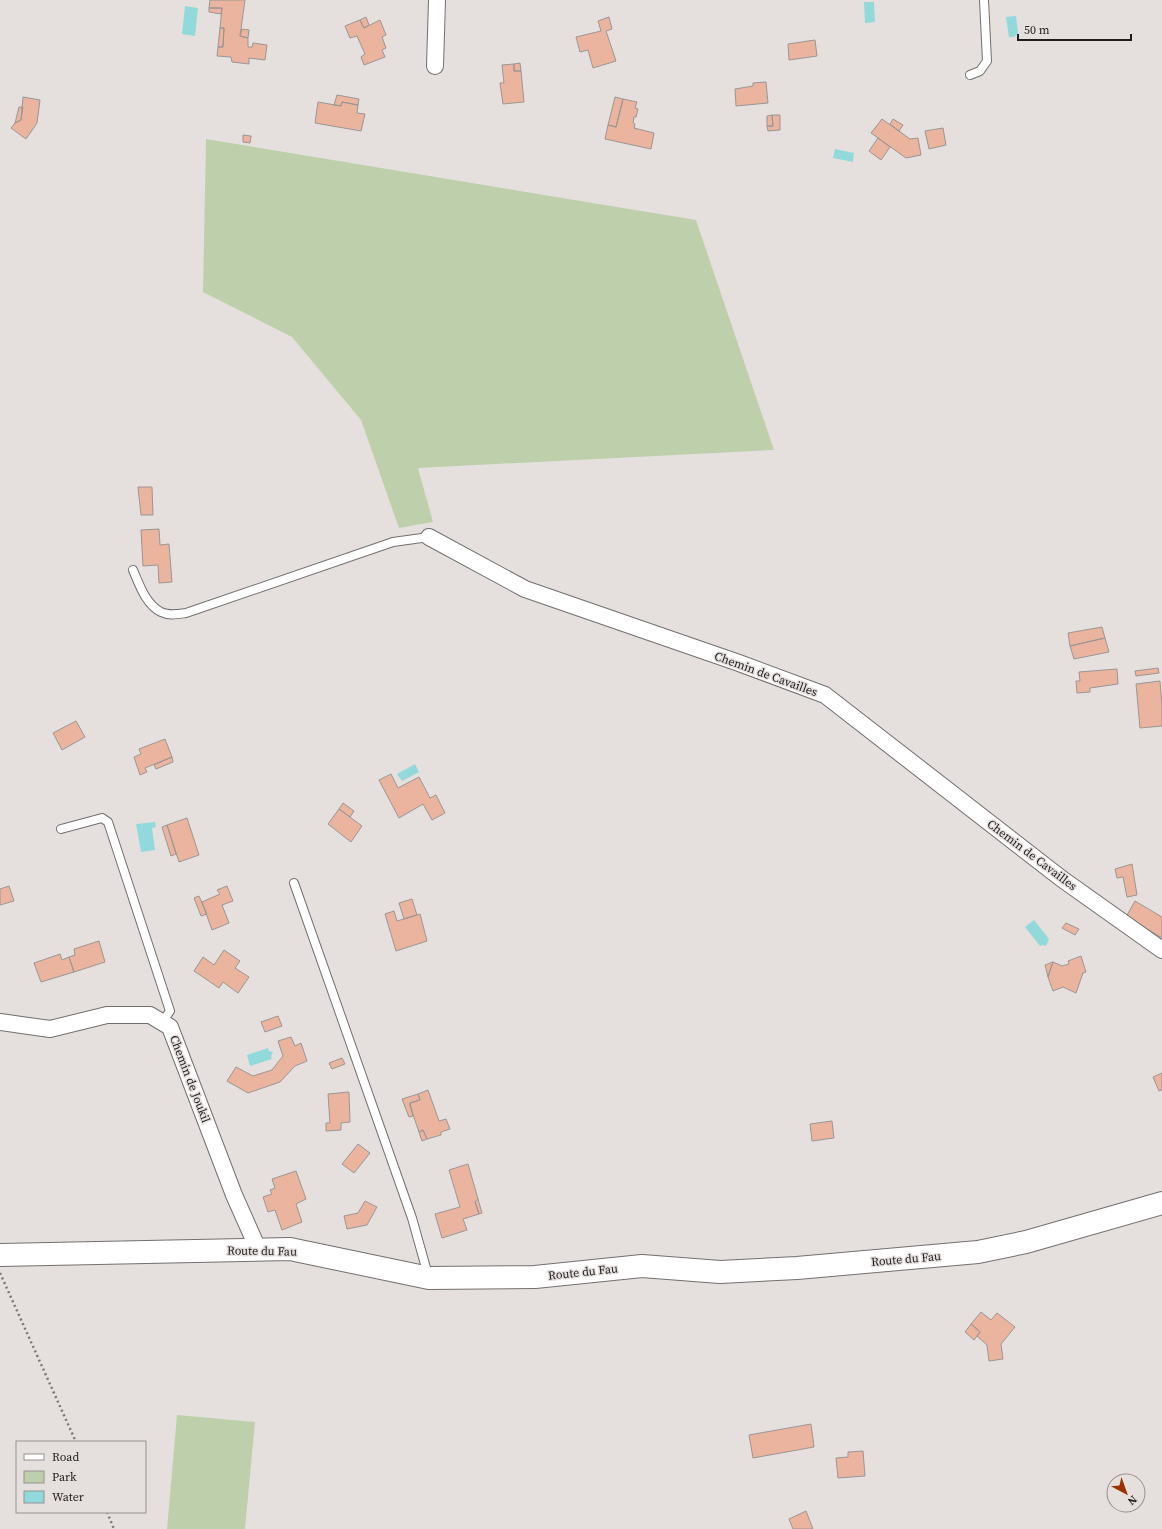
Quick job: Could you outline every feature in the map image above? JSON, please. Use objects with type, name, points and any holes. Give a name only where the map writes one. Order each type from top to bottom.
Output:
[{"type":"street","points":[[435,66],[437,0]]},
{"type":"street","name":"Chemin de Cavailles","points":[[429,537],[525,589],[732,660],[825,695],[1062,879],[1162,950]]},
{"type":"street","name":"Chemin de Joukil","points":[[0,1022],[50,1029],[107,1015],[150,1015],[170,1027],[234,1195],[258,1249]]},
{"type":"street","name":"Route du Fau","points":[[0,1255],[290,1249],[429,1278],[535,1277],[642,1266],[720,1272],[797,1268],[978,1252],[1026,1242],[1162,1203]]},
{"type":"lane","points":[[970,75],[980,71],[987,61],[984,0]]},
{"type":"lane","points":[[134,570],[138,582],[150,604],[161,612],[172,615],[186,613],[393,542],[429,537]]},
{"type":"lane","points":[[61,829],[102,818],[108,822],[170,1010],[162,1022]]},
{"type":"lane","points":[[294,883],[412,1218],[429,1278]]},
{"type":"path","points":[[0,1273],[76,1441]]},
{"type":"path","points":[[107,1513],[114,1529]]},
{"type":"green space","points":[[206,139],[696,220],[774,450],[418,468],[433,522],[399,528],[361,420],[292,337],[203,292]]},
{"type":"green space","points":[[177,1415],[255,1422],[245,1529],[167,1529]]},
{"type":"water","points":[[864,2],[874,2],[875,22],[865,23]]},
{"type":"water","points":[[185,6],[198,8],[195,36],[182,34]]},
{"type":"water","points":[[1016,16],[1018,33],[1014,37],[1009,37],[1006,17]]},
{"type":"water","points":[[835,149],[854,153],[853,162],[833,158]]},
{"type":"water","points":[[415,764],[419,772],[402,781],[397,774]]},
{"type":"water","points":[[155,822],[156,827],[152,828],[155,850],[141,852],[136,824]]},
{"type":"water","points":[[1034,920],[1049,939],[1046,946],[1040,946],[1025,927]]},
{"type":"water","points":[[268,1048],[269,1051],[273,1052],[271,1057],[272,1059],[250,1066],[247,1055]]},
{"type":"building","points":[[210,0],[245,0],[240,36],[248,38],[248,47],[252,47],[253,43],[267,45],[265,60],[249,58],[249,64],[232,62],[231,57],[217,56],[218,47],[223,47],[224,28],[220,28],[222,8],[209,8]]},
{"type":"building","points":[[209,8],[222,8],[221,14],[209,12]]},
{"type":"building","points":[[366,17],[369,25],[364,28],[360,20]]},
{"type":"building","points":[[609,17],[612,29],[606,31],[616,61],[593,68],[588,50],[580,52],[576,37],[601,31],[598,21]]},
{"type":"building","points":[[360,20],[364,28],[380,20],[386,35],[382,37],[386,48],[382,50],[385,57],[364,65],[361,57],[365,54],[357,36],[350,38],[345,26]]},
{"type":"building","points":[[220,28],[224,28],[223,47],[218,47]]},
{"type":"building","points":[[242,29],[249,30],[248,38],[240,36]]},
{"type":"building","points":[[815,40],[817,56],[789,60],[788,44]]},
{"type":"building","points":[[520,63],[521,71],[514,71],[514,64]]},
{"type":"building","points":[[514,64],[514,71],[521,71],[524,102],[503,104],[500,83],[504,83],[502,65]]},
{"type":"building","points":[[766,82],[768,103],[736,106],[735,89],[753,86],[753,83]]},
{"type":"building","points":[[337,95],[359,99],[358,105],[342,102],[341,106],[334,105]]},
{"type":"building","points":[[23,97],[40,100],[37,123],[26,139],[11,128],[15,123],[21,120]]},
{"type":"building","points":[[615,97],[623,99],[616,127],[608,125]]},
{"type":"building","points":[[623,99],[637,102],[635,108],[638,109],[636,117],[634,117],[634,128],[654,133],[651,149],[605,139],[608,125],[616,127]]},
{"type":"building","points":[[318,102],[341,106],[342,102],[358,105],[357,113],[365,114],[361,131],[315,123]]},
{"type":"building","points":[[19,107],[23,107],[21,120],[15,123]]},
{"type":"building","points":[[772,115],[773,126],[767,126],[767,116]]},
{"type":"building","points":[[772,115],[780,115],[780,130],[768,131],[767,126],[773,126]]},
{"type":"building","points":[[882,119],[910,139],[918,138],[921,155],[906,158],[871,133]]},
{"type":"building","points":[[893,119],[903,125],[899,131],[890,124]]},
{"type":"building","points":[[943,128],[946,145],[929,149],[925,131]]},
{"type":"building","points":[[243,135],[251,136],[250,143],[243,142]]},
{"type":"building","points":[[878,138],[890,147],[881,160],[869,151]]},
{"type":"building","points":[[138,487],[152,487],[153,515],[141,515]]},
{"type":"building","points":[[159,529],[160,545],[169,544],[172,582],[159,583],[158,565],[143,566],[141,530]]},
{"type":"building","points":[[1102,627],[1105,638],[1070,646],[1068,633]]},
{"type":"building","points":[[1105,638],[1109,652],[1074,659],[1070,646]]},
{"type":"building","points":[[1158,668],[1159,673],[1136,676],[1135,671]]},
{"type":"building","points":[[1117,669],[1118,684],[1090,688],[1090,692],[1077,693],[1076,681],[1080,681],[1079,672]]},
{"type":"building","points":[[1160,681],[1162,726],[1140,728],[1136,684]]},
{"type":"building","points":[[76,721],[85,737],[62,750],[53,733]]},
{"type":"building","points":[[165,739],[172,757],[145,768],[147,772],[140,775],[134,757],[141,754],[139,749]]},
{"type":"building","points":[[172,757],[173,762],[156,769],[154,765]]},
{"type":"building","points":[[391,774],[398,788],[419,777],[430,798],[436,795],[445,813],[432,820],[423,804],[399,818],[379,780]]},
{"type":"building","points":[[343,803],[354,811],[350,817],[339,809]]},
{"type":"building","points":[[339,809],[362,826],[351,842],[328,824]]},
{"type":"building","points":[[187,818],[199,855],[179,862],[167,825]]},
{"type":"building","points":[[167,825],[176,854],[171,856],[162,827]]},
{"type":"building","points":[[1132,864],[1137,895],[1127,897],[1123,877],[1117,878],[1115,869]]},
{"type":"building","points":[[9,886],[14,901],[0,905],[0,889]]},
{"type":"building","points":[[227,886],[233,901],[222,905],[229,923],[212,930],[202,902],[220,894],[217,890]]},
{"type":"building","points":[[199,896],[207,914],[201,916],[194,898]]},
{"type":"building","points":[[412,899],[417,915],[404,919],[399,903]]},
{"type":"building","points":[[1135,901],[1162,917],[1162,938],[1126,917]]},
{"type":"building","points":[[394,911],[397,921],[420,914],[427,941],[396,951],[385,914]]},
{"type":"building","points":[[1066,923],[1079,929],[1075,935],[1062,928]]},
{"type":"building","points":[[99,941],[105,962],[74,972],[69,957],[75,955],[74,949]]},
{"type":"building","points":[[224,950],[240,961],[235,968],[249,977],[238,993],[223,982],[219,988],[194,971],[203,957],[214,965]]},
{"type":"building","points":[[60,954],[62,960],[69,957],[74,972],[41,982],[34,963]]},
{"type":"building","points":[[1081,956],[1086,972],[1083,973],[1076,993],[1063,987],[1053,991],[1048,977],[1053,962],[1062,966],[1069,964],[1068,961]]},
{"type":"building","points":[[1053,962],[1050,970],[1048,977],[1045,965]]},
{"type":"building","points":[[278,1016],[282,1026],[265,1032],[261,1022]]},
{"type":"building","points":[[291,1037],[295,1046],[301,1043],[307,1061],[295,1066],[280,1082],[248,1093],[227,1081],[236,1067],[253,1076],[272,1070],[283,1056],[278,1041]]},
{"type":"building","points":[[342,1058],[345,1064],[332,1069],[329,1063]]},
{"type":"building","points":[[1162,1073],[1162,1090],[1159,1091],[1153,1077]]},
{"type":"building","points":[[428,1090],[439,1121],[446,1119],[450,1129],[441,1132],[441,1135],[427,1139],[423,1130],[419,1132],[410,1103],[420,1100],[418,1094]]},
{"type":"building","points":[[349,1092],[350,1122],[341,1123],[341,1130],[326,1131],[326,1123],[330,1123],[328,1094]]},
{"type":"building","points":[[418,1094],[420,1100],[410,1103],[413,1116],[409,1117],[402,1099]]},
{"type":"building","points":[[832,1121],[834,1138],[812,1141],[810,1124]]},
{"type":"building","points":[[423,1130],[427,1139],[422,1141],[419,1132]]},
{"type":"building","points":[[358,1144],[370,1153],[354,1173],[342,1164]]},
{"type":"building","points":[[468,1164],[478,1199],[475,1202],[479,1214],[463,1219],[467,1230],[442,1238],[435,1214],[460,1207],[449,1170]]},
{"type":"building","points":[[296,1171],[306,1199],[296,1204],[302,1222],[282,1230],[275,1210],[268,1212],[263,1197],[272,1194],[270,1190],[275,1188],[272,1179]]},
{"type":"building","points":[[478,1199],[482,1213],[479,1214],[475,1202]]},
{"type":"building","points":[[365,1201],[377,1207],[367,1225],[347,1229],[344,1216],[358,1213]]},
{"type":"building","points":[[981,1312],[991,1320],[997,1313],[1015,1327],[1001,1344],[1003,1359],[989,1361],[987,1345],[977,1336],[980,1332],[971,1324]]},
{"type":"building","points":[[971,1324],[980,1332],[974,1340],[965,1332]]},
{"type":"building","points":[[811,1424],[814,1447],[753,1458],[749,1435]]},
{"type":"building","points":[[863,1451],[865,1476],[838,1478],[836,1458],[848,1457],[848,1452]]},
{"type":"building","points":[[806,1511],[813,1529],[793,1529],[789,1519]]}]
